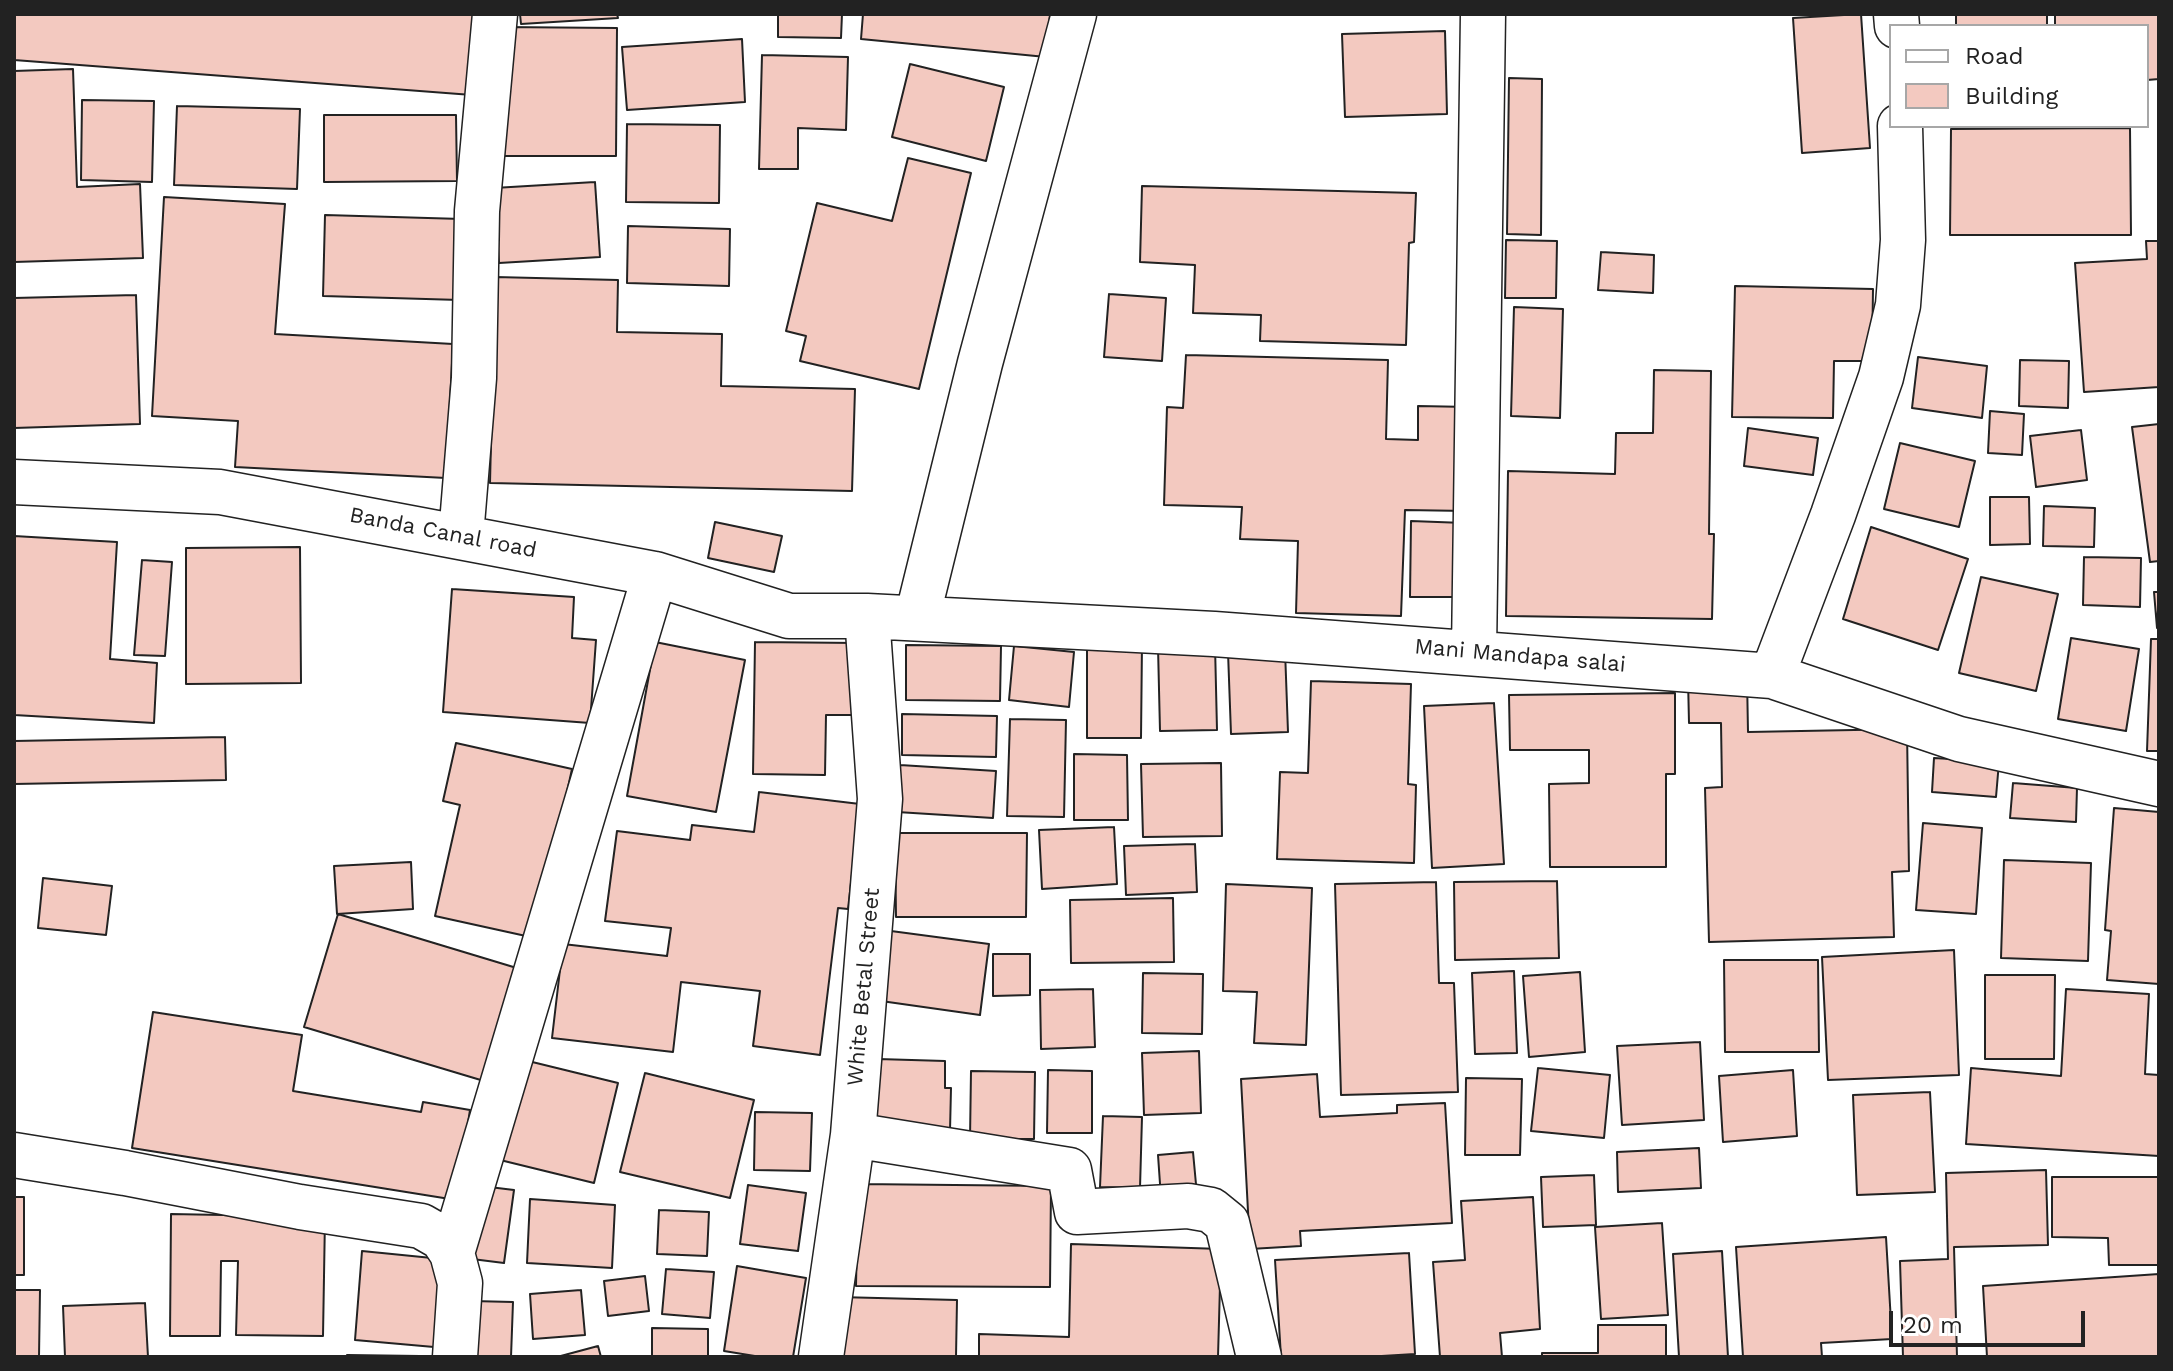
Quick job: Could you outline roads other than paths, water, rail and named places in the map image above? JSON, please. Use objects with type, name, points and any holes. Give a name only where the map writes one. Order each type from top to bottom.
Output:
[{"type":"street","points":[[461,536],[474,378],[477,211],[495,14]]},
{"type":"street","points":[[917,618],[980,363],[1074,14]]},
{"type":"street","points":[[1474,652],[1483,14]]},
{"type":"street","points":[[1772,676],[1867,419],[1895,320],[1903,240],[1900,128]]},
{"type":"street","name":"Banda Canal road","points":[[14,482],[220,492],[655,574],[789,616],[867,616]]},
{"type":"street","points":[[452,1253],[655,574]]},
{"type":"street","name":"Mani Mandapa salai","points":[[867,616],[1214,634],[1772,676],[1959,739],[2159,784]]},
{"type":"street","name":"White Betal Street","points":[[821,1357],[853,1135],[880,799],[867,616]]},
{"type":"street","points":[[853,1135],[1069,1170],[1077,1212],[1188,1206],[1211,1210],[1227,1223],[1259,1357]]},
{"type":"street","points":[[14,1155],[421,1226],[442,1238],[452,1253],[460,1283],[455,1357]]}]
